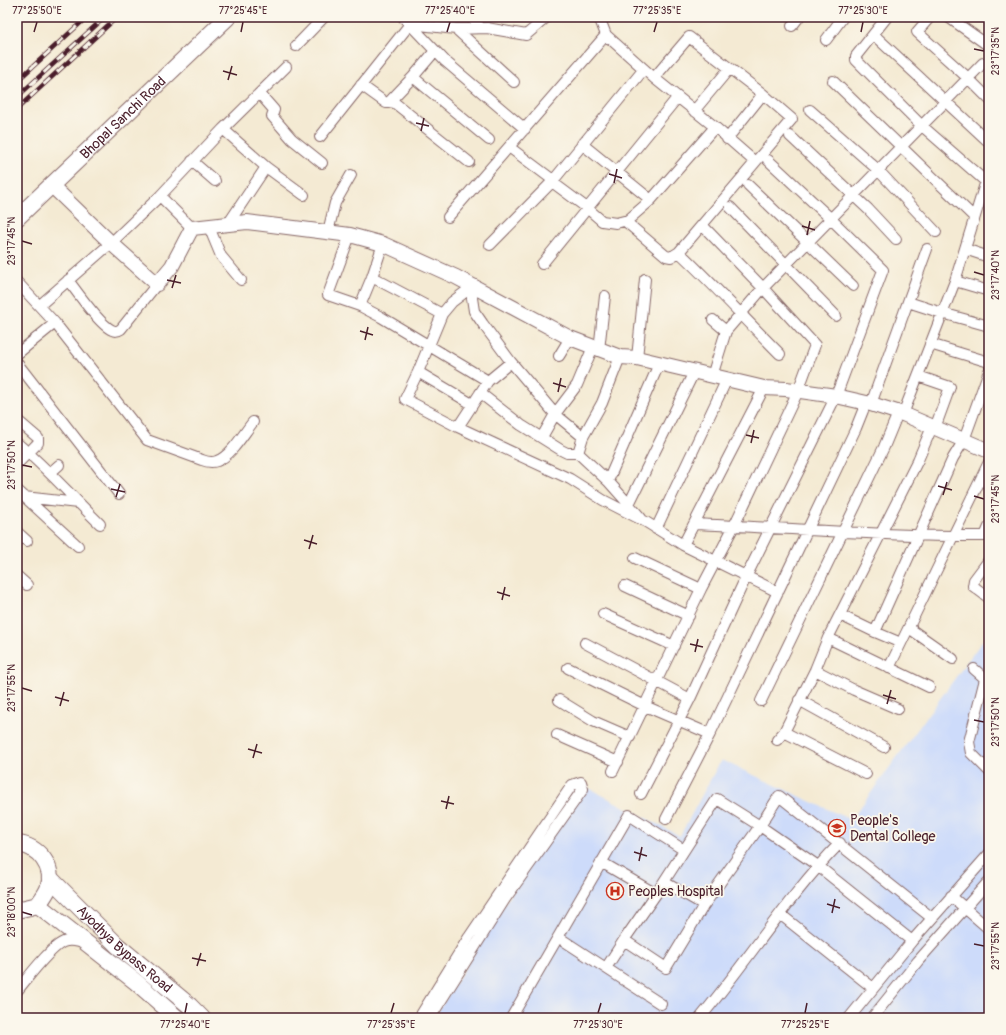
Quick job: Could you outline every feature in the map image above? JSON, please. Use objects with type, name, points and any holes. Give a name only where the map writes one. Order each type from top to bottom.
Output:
[{"type":"main road","name":"Bhopal Sanchi Road","points":[[17,218],[228,17]]},
{"type":"main road","points":[[17,844],[22,844],[36,850],[46,862],[50,878],[48,889],[38,904],[31,908],[17,910]]},
{"type":"main road","name":"Ayodhya Bypass Road","points":[[50,878],[118,946],[190,1006],[202,1018]]},
{"type":"main road","name":"Ayodhya Bypass Road","points":[[38,904],[136,982],[178,1018]]},
{"type":"street","points":[[296,46],[324,17]]},
{"type":"street","points":[[471,17],[482,28]]},
{"type":"street","points":[[407,20],[456,29],[487,28],[526,35],[547,17]]},
{"type":"street","points":[[599,17],[606,35],[677,98],[715,127],[755,162]]},
{"type":"street","points":[[792,26],[800,17]]},
{"type":"street","points":[[826,40],[843,17]]},
{"type":"street","points":[[887,17],[856,56],[856,60],[921,126],[985,181]]},
{"type":"street","points":[[930,17],[917,32],[989,99]]},
{"type":"street","points":[[948,17],[989,46]]},
{"type":"street","points":[[407,20],[435,51],[525,129]]},
{"type":"street","points":[[320,137],[361,85],[407,20]]},
{"type":"street","points":[[456,29],[514,82]]},
{"type":"street","points":[[448,217],[606,35]]},
{"type":"street","points":[[874,35],[989,142]]},
{"type":"street","points":[[625,221],[666,256],[671,257],[679,252],[792,119],[764,94],[689,37],[654,78]]},
{"type":"street","points":[[361,85],[386,103],[389,103],[435,51]]},
{"type":"street","points":[[712,376],[726,331],[762,288],[854,195],[877,169],[983,63]]},
{"type":"street","points":[[40,305],[111,243],[160,196],[223,129],[286,67]]},
{"type":"street","points":[[490,245],[552,181],[644,69]]},
{"type":"street","points":[[694,111],[730,69]]},
{"type":"street","points":[[413,77],[489,140]]},
{"type":"street","points":[[833,81],[974,216]]},
{"type":"street","points":[[260,94],[274,110],[272,116],[292,139],[322,163]]},
{"type":"street","points":[[727,139],[764,94]]},
{"type":"street","points":[[542,264],[677,98]]},
{"type":"street","points":[[391,100],[469,162]]},
{"type":"street","points":[[810,110],[877,169],[936,232]]},
{"type":"street","points":[[509,147],[602,221],[616,223],[628,220],[650,200],[715,127]]},
{"type":"street","points":[[223,129],[266,167],[304,195]]},
{"type":"street","points":[[790,136],[854,195],[896,239]]},
{"type":"street","points":[[582,144],[650,200]]},
{"type":"street","points":[[641,794],[690,699],[746,577],[836,396],[861,333],[883,270],[768,160]]},
{"type":"street","points":[[192,161],[215,181]]},
{"type":"street","points":[[228,224],[266,167]]},
{"type":"street","points":[[761,701],[901,414],[918,376],[954,282],[989,170]]},
{"type":"street","points":[[317,230],[352,175]]},
{"type":"street","points":[[51,185],[111,243],[157,284]]},
{"type":"street","points":[[748,185],[808,241],[853,286]]},
{"type":"street","points":[[160,196],[192,228],[247,222],[350,235],[384,244],[456,277],[570,338],[620,357],[637,358],[764,388],[786,389],[836,396],[868,404],[901,414],[989,451]]},
{"type":"street","points":[[730,207],[836,316]]},
{"type":"street","points":[[557,734],[615,766],[689,616],[701,588],[734,526],[798,391],[815,345],[702,225]]},
{"type":"street","points":[[209,227],[221,256],[241,280]]},
{"type":"street","points":[[68,280],[94,315],[113,331],[117,331],[121,329],[172,266],[192,228]]},
{"type":"street","points":[[350,235],[328,295],[360,306],[401,328],[488,381]]},
{"type":"street","points":[[360,306],[384,244]]},
{"type":"street","points":[[666,819],[710,734],[868,404],[928,249]]},
{"type":"street","points":[[965,249],[989,257]]},
{"type":"street","points":[[679,252],[714,285],[740,314],[780,354]]},
{"type":"street","points":[[372,277],[442,314]]},
{"type":"street","points":[[637,358],[644,279]]},
{"type":"street","points":[[17,282],[56,323],[147,440],[202,460],[216,462],[228,454],[253,422]]},
{"type":"street","points":[[954,282],[989,291]]},
{"type":"street","points":[[473,286],[452,302],[442,314],[405,399],[458,427],[570,479],[603,500],[646,522],[683,545],[717,560],[746,577],[778,592]]},
{"type":"street","points":[[473,286],[472,298],[474,311],[511,362],[555,414],[583,437]]},
{"type":"street","points":[[542,437],[555,414],[577,385],[596,348],[605,296]]},
{"type":"street","points":[[908,302],[989,326]]},
{"type":"street","points":[[713,320],[726,331]]},
{"type":"street","points":[[17,354],[56,323]]},
{"type":"street","points":[[559,356],[570,338]]},
{"type":"street","points":[[930,344],[989,362]]},
{"type":"street","points":[[578,453],[583,437],[602,403],[620,357]]},
{"type":"street","points":[[17,362],[119,494]]},
{"type":"street","points":[[458,427],[488,381],[511,362]]},
{"type":"street","points":[[608,481],[659,364]]},
{"type":"street","points":[[875,632],[954,458],[964,440],[989,371]]},
{"type":"street","points":[[418,372],[472,404]]},
{"type":"street","points":[[629,504],[694,372]]},
{"type":"street","points":[[866,774],[780,736],[815,670],[828,638],[934,428],[950,386],[918,376]]},
{"type":"street","points":[[656,529],[727,379]]},
{"type":"street","points":[[683,545],[764,388]]},
{"type":"street","points":[[480,393],[521,425],[567,453],[578,453],[608,481],[646,522]]},
{"type":"street","points":[[17,420],[38,438],[38,443],[17,464]]},
{"type":"street","points":[[17,443],[50,473],[100,524]]},
{"type":"street","points":[[889,668],[989,462]]},
{"type":"street","points":[[50,473],[59,465]]},
{"type":"street","points":[[20,495],[78,503]]},
{"type":"street","points":[[20,495],[78,546]]},
{"type":"street","points":[[694,524],[881,534],[953,536],[988,533]]},
{"type":"street","points":[[17,532],[27,541]]},
{"type":"street","points":[[635,558],[701,588]]},
{"type":"street","points":[[989,560],[974,580],[973,586],[989,598]]},
{"type":"street","points":[[17,576],[27,585]]},
{"type":"street","points":[[625,586],[689,616]]},
{"type":"street","points":[[603,614],[674,646]]},
{"type":"street","points":[[840,615],[901,643]]},
{"type":"street","points":[[909,628],[952,659]]},
{"type":"street","points":[[828,638],[929,687]]},
{"type":"street","points":[[585,643],[690,699]]},
{"type":"street","points":[[568,668],[645,706],[710,734]]},
{"type":"street","points":[[974,669],[987,680],[969,742],[971,753],[989,771]]},
{"type":"street","points":[[815,670],[854,690],[898,709]]},
{"type":"street","points":[[559,700],[593,721],[630,737]]},
{"type":"street","points":[[799,700],[884,747]]},
{"type":"street","points":[[419,1018],[469,937],[572,785],[581,782],[583,789],[505,899],[430,1018]]},
{"type":"street","points":[[624,940],[666,968],[704,905],[780,796],[932,918]]},
{"type":"street","points":[[606,968],[718,799],[818,866],[912,941]]},
{"type":"street","points":[[511,1018],[629,815],[684,850]]},
{"type":"street","points":[[700,1018],[719,996],[818,866],[840,843]]},
{"type":"street","points":[[849,1018],[912,941],[989,854]]},
{"type":"street","points":[[601,862],[656,894]]},
{"type":"street","points":[[872,1018],[918,961],[989,881]]},
{"type":"street","points":[[664,882],[704,905]]},
{"type":"street","points":[[951,896],[989,929]]},
{"type":"street","points":[[780,914],[873,988]]},
{"type":"street","points":[[558,937],[661,1004]]},
{"type":"street","points":[[17,991],[57,946],[66,941],[87,943]]},
{"type":"street","points":[[884,975],[898,986]]},
{"type":"shaded area","name":"People's Dental College","points":[[989,632],[989,1018],[434,1018],[579,783],[680,836],[721,760],[851,820]]},
{"type":"railway","points":[[17,81],[87,17]]},
{"type":"railway","points":[[17,97],[105,17]]},
{"type":"railway","points":[[17,109],[117,17]]},
{"type":"place","name":"People's Dental College","points":[[837,828]]},
{"type":"place","name":"Peoples Hospital","points":[[615,891]]}]
